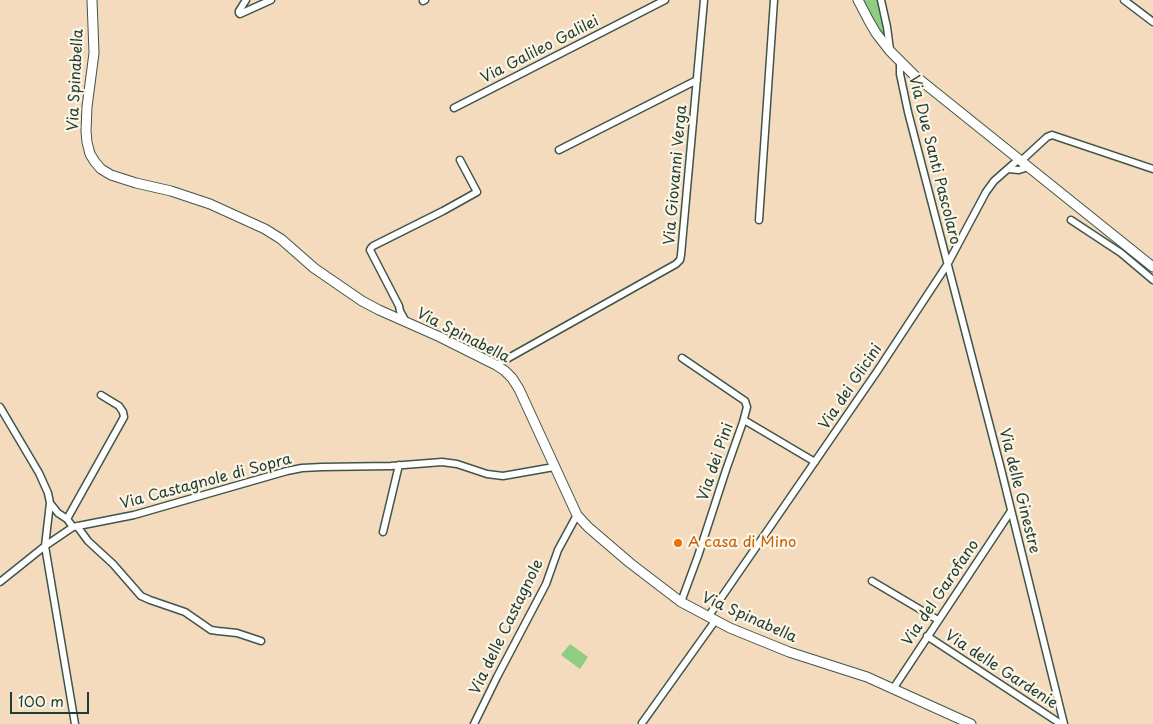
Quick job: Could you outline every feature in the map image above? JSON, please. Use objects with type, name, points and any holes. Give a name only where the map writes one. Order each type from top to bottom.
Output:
[{"type":"street","name":"Via Spinabella","points":[[92,0],[94,53],[86,131],[88,149],[98,166],[104,171],[143,185],[170,191],[210,204],[265,229],[281,239],[314,268],[378,310],[440,337],[508,374],[516,385],[577,515],[609,545],[681,602],[712,619],[790,652],[862,676],[971,724]]},
{"type":"street","points":[[246,0],[239,11],[240,14],[271,0]]},
{"type":"street","name":"Via Galileo Galilei","points":[[454,108],[665,0]]},
{"type":"street","name":"Via Giovanni Verga","points":[[496,366],[680,260],[704,0]]},
{"type":"street","points":[[759,220],[774,0]]},
{"type":"street","points":[[858,0],[872,26],[900,62],[1020,160],[1125,250],[1153,280]]},
{"type":"street","points":[[881,0],[890,51]]},
{"type":"street","points":[[1124,0],[1153,22]]},
{"type":"street","name":"Via Due Santi Pascolaro","points":[[900,62],[900,74],[947,265]]},
{"type":"street","points":[[559,150],[697,80]]},
{"type":"street","name":"Via dei Glicini","points":[[642,723],[814,462],[878,370],[947,265],[986,192],[994,182],[1047,137],[1052,135],[1153,169]]},
{"type":"street","points":[[406,322],[370,248],[477,192],[460,160]]},
{"type":"street","points":[[1008,169],[1019,170],[1028,167]]},
{"type":"street","points":[[1071,220],[1153,267]]},
{"type":"street","name":"Via delle Ginestre","points":[[947,265],[1000,465],[1062,724]]},
{"type":"street","name":"Via dei Pini","points":[[681,602],[747,407],[745,401],[682,358]]},
{"type":"street","points":[[67,519],[124,417],[119,406],[101,395]]},
{"type":"street","points":[[0,407],[39,473],[48,493],[50,503],[45,546],[75,724]]},
{"type":"street","points":[[744,420],[814,462]]},
{"type":"street","name":"Via Castagnole di Sopra","points":[[75,527],[134,516],[287,471],[304,468],[449,462],[499,476],[554,467]]},
{"type":"street","points":[[383,532],[399,465]]},
{"type":"street","points":[[50,503],[58,513],[67,519],[113,564],[141,596],[185,612],[211,630],[237,633],[261,640]]},
{"type":"street","name":"Via del Garofano","points":[[892,689],[1011,511]]},
{"type":"street","name":"Via delle Castagnole","points":[[474,724],[546,584],[558,550],[577,515]]},
{"type":"street","points":[[0,582],[45,546],[75,527]]},
{"type":"street","points":[[872,581],[938,620]]},
{"type":"street","name":"Via delle Gardenie","points":[[927,636],[1062,724]]},
{"type":"green space","points":[[862,0],[877,0],[885,38],[877,27]]},
{"type":"green space","points":[[570,644],[588,657],[580,669],[561,655]]},
{"type":"place","name":"A casa di Mino","points":[[678,543]]}]
